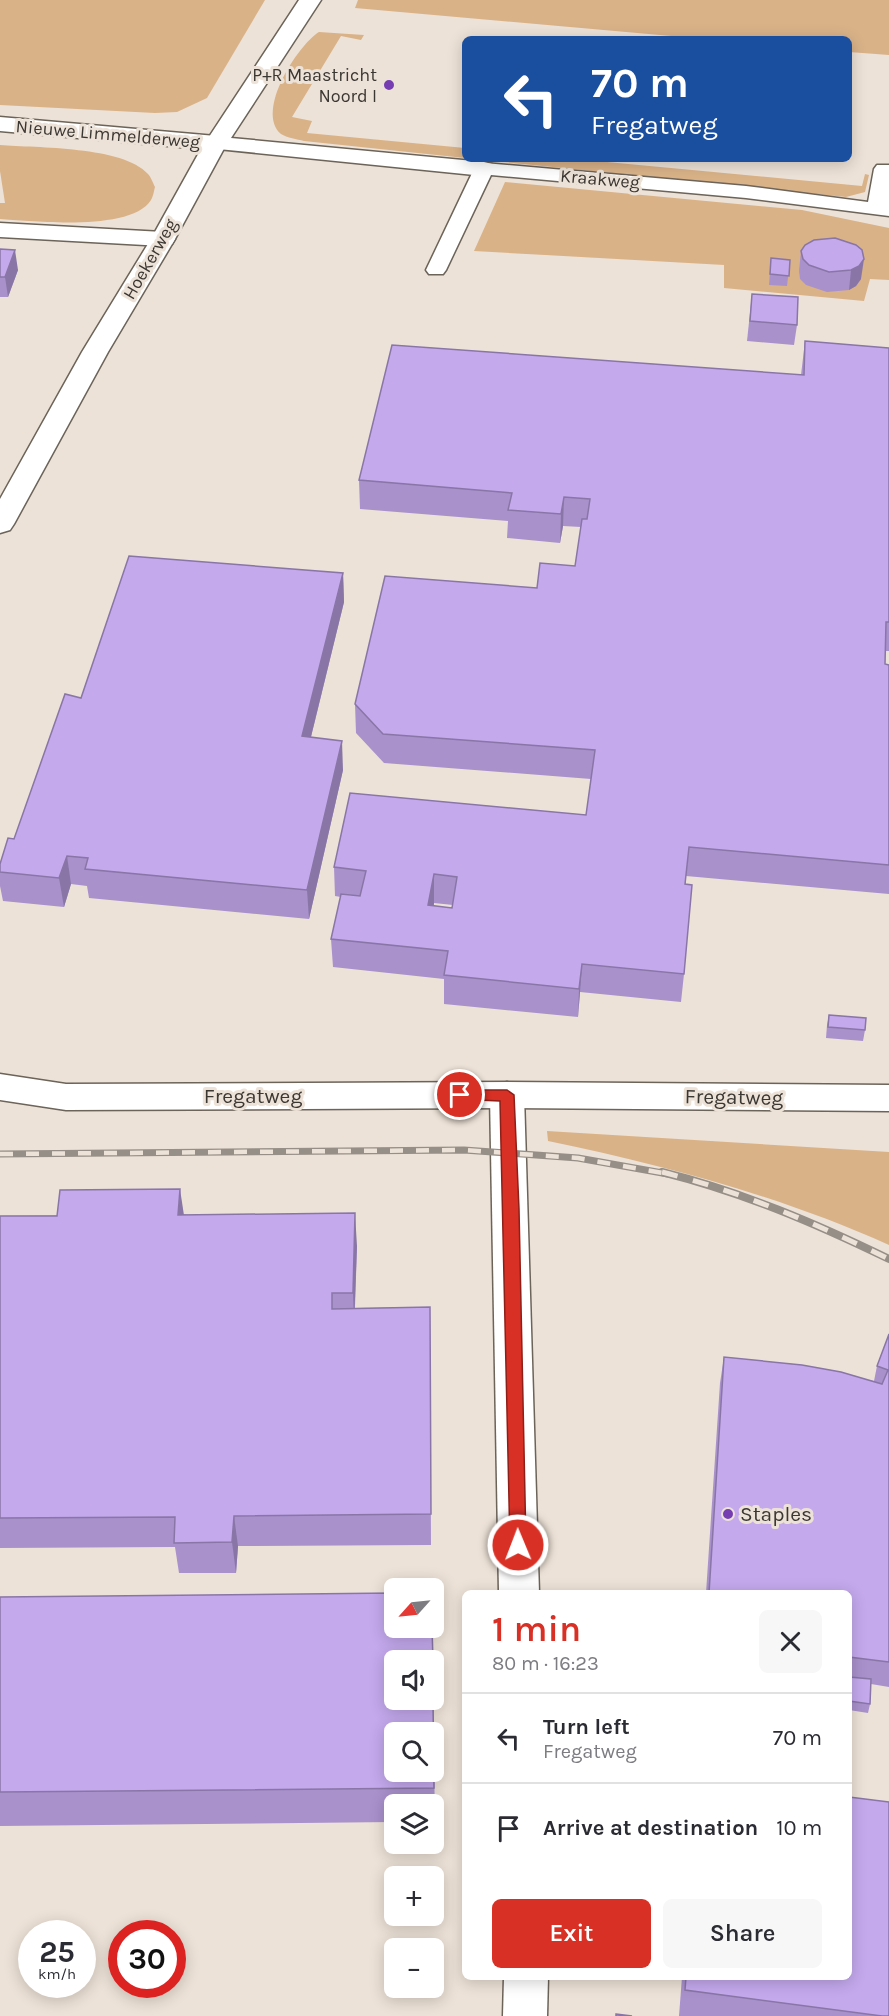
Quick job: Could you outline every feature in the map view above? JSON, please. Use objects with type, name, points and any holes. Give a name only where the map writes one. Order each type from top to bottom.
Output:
[{"type":"street","name":"Hoekerweg","points":[[0,524],[95,352],[163,239],[216,143],[310,0]]},
{"type":"street","name":"Nieuwe Limmelderweg","points":[[0,124],[216,143]]},
{"type":"street","name":"Kraakweg","points":[[216,143],[484,169]]},
{"type":"street","points":[[0,230],[163,239]]},
{"type":"street","name":"Fregatweg","points":[[0,1087],[66,1097],[507,1095],[889,1098]]},
{"type":"street","points":[[507,1095],[512,1221],[519,1590]]},
{"type":"street","points":[[525,2016],[526,1980]]},
{"type":"lane","name":"Kraakweg","points":[[484,169],[746,192],[883,209]]},
{"type":"lane","points":[[436,270],[484,169]]},
{"type":"lane","points":[[883,209],[884,169]]},
{"type":"shaded area","points":[[0,0],[265,0],[207,98],[177,112],[155,113],[0,105]]},
{"type":"shaded area","points":[[358,0],[889,0],[889,55],[852,52],[852,36],[671,36],[355,8]]},
{"type":"shaded area","points":[[319,32],[364,35],[361,40],[341,36],[292,117],[312,121],[307,133],[462,148],[462,158],[304,141],[281,134],[274,124],[273,110],[276,95],[291,64],[310,39]]},
{"type":"shaded area","points":[[0,145],[78,150],[120,158],[136,165],[149,175],[155,187],[151,200],[140,210],[124,217],[103,221],[57,222],[0,219],[0,203],[5,203],[0,171]]},
{"type":"shaded area","points":[[504,162],[607,162],[862,186],[865,174],[869,175],[865,192],[846,197]]},
{"type":"shaded area","points":[[505,182],[802,210],[889,228],[889,280],[870,279],[864,301],[724,288],[724,265],[474,251]]},
{"type":"shaded area","points":[[547,1131],[889,1152],[889,1245],[848,1227],[764,1197],[635,1160],[548,1141]]},
{"type":"building","points":[[835,238],[856,245],[862,250],[864,259],[859,266],[851,270],[829,272],[809,265],[803,259],[801,251],[805,245],[814,240]]},
{"type":"building","points":[[0,249],[15,250],[5,277],[0,277]]},
{"type":"building","points":[[771,258],[790,260],[789,276],[770,274]]},
{"type":"building","points":[[752,294],[798,297],[797,325],[750,321]]},
{"type":"building","points":[[805,341],[889,348],[889,622],[886,622],[885,664],[889,665],[889,865],[689,847],[685,884],[692,885],[684,974],[582,964],[579,989],[444,975],[448,951],[331,939],[341,894],[360,896],[366,871],[334,867],[350,793],[586,815],[595,750],[383,734],[355,704],[385,576],[537,588],[540,563],[575,566],[582,519],[587,519],[590,499],[564,497],[561,514],[508,510],[512,493],[359,480],[392,345],[804,375]],"holes":[[[434,874],[457,877],[452,908],[428,905]]]},
{"type":"building","points":[[129,556],[343,573],[302,736],[342,741],[307,890],[85,869],[88,858],[67,856],[59,878],[0,872],[0,864],[8,838],[14,839],[65,694],[81,698]]},
{"type":"building","points":[[829,1015],[866,1018],[865,1030],[828,1027]]},
{"type":"building","points":[[180,1189],[178,1215],[355,1213],[353,1293],[332,1293],[332,1309],[430,1307],[431,1514],[234,1516],[232,1542],[174,1543],[175,1517],[0,1518],[0,1216],[57,1216],[60,1190]]},
{"type":"building","points":[[889,1334],[889,1662],[852,1657],[852,1590],[709,1590],[724,1357],[802,1365],[841,1372],[882,1384],[888,1370],[877,1366]]},
{"type":"building","points":[[384,1593],[384,1638],[432,1638],[433,1650],[384,1650],[384,1710],[433,1710],[433,1722],[384,1722],[384,1782],[434,1782],[434,1788],[0,1792],[0,1597]]},
{"type":"building","points":[[852,1677],[871,1679],[870,1704],[852,1701]]},
{"type":"building","points":[[852,1797],[889,1802],[889,2016],[685,1990],[686,1980],[852,1980]]},
{"type":"railway","points":[[0,1154],[464,1150],[578,1158],[668,1174]]},
{"type":"railway","points":[[662,1172],[721,1189],[778,1210],[889,1259]]},
{"type":"place","name":"P+R Maastricht Noord I","points":[[389,85]]},
{"type":"place","name":"Staples","points":[[728,1514]]},
{"type":"route","points":[[460,1095],[507,1095],[518,1545]]}]
